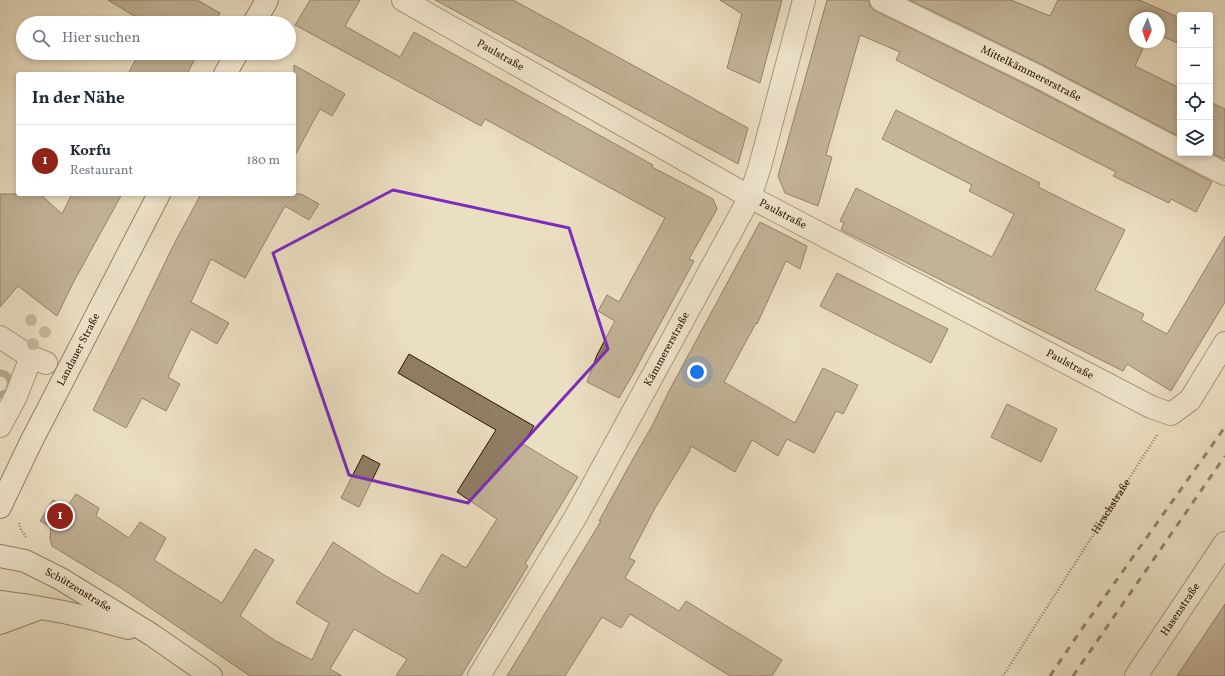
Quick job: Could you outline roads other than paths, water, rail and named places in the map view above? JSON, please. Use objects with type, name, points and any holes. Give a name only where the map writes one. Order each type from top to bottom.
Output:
[{"type":"street","points":[[258,16],[267,0]]},
{"type":"street","name":"Paulstraße","points":[[403,0],[750,197],[1151,407],[1171,414],[1190,400],[1225,343]]},
{"type":"street","name":"Kämmererstraße","points":[[479,676],[575,518],[750,197],[760,166],[804,0]]},
{"type":"street","name":"Mittelkämmererstraße","points":[[881,0],[1037,76],[1177,149]]},
{"type":"street","points":[[226,72],[233,60]]},
{"type":"street","points":[[1190,156],[1225,174]]},
{"type":"street","name":"Landauer Straße","points":[[0,507],[31,442],[158,196]]},
{"type":"street","points":[[0,426],[16,396],[39,360],[3,344]]},
{"type":"street","name":"Hasenstraße","points":[[1136,676],[1225,543]]},
{"type":"street","name":"Schützenstraße","points":[[0,556],[26,561],[61,579],[152,635],[211,676]]},
{"type":"street","name":"Schützenstraße","points":[[0,602],[43,608],[94,619],[152,635]]},
{"type":"street","points":[[0,623],[43,608]]},
{"type":"waterway","points":[[0,373],[6,375],[10,380],[8,392],[0,395]]},
{"type":"railway","points":[[1050,676],[1225,427]]},
{"type":"railway","points":[[1073,676],[1225,456]]},
{"type":"place","name":"Korfu","points":[[60,516]]}]
